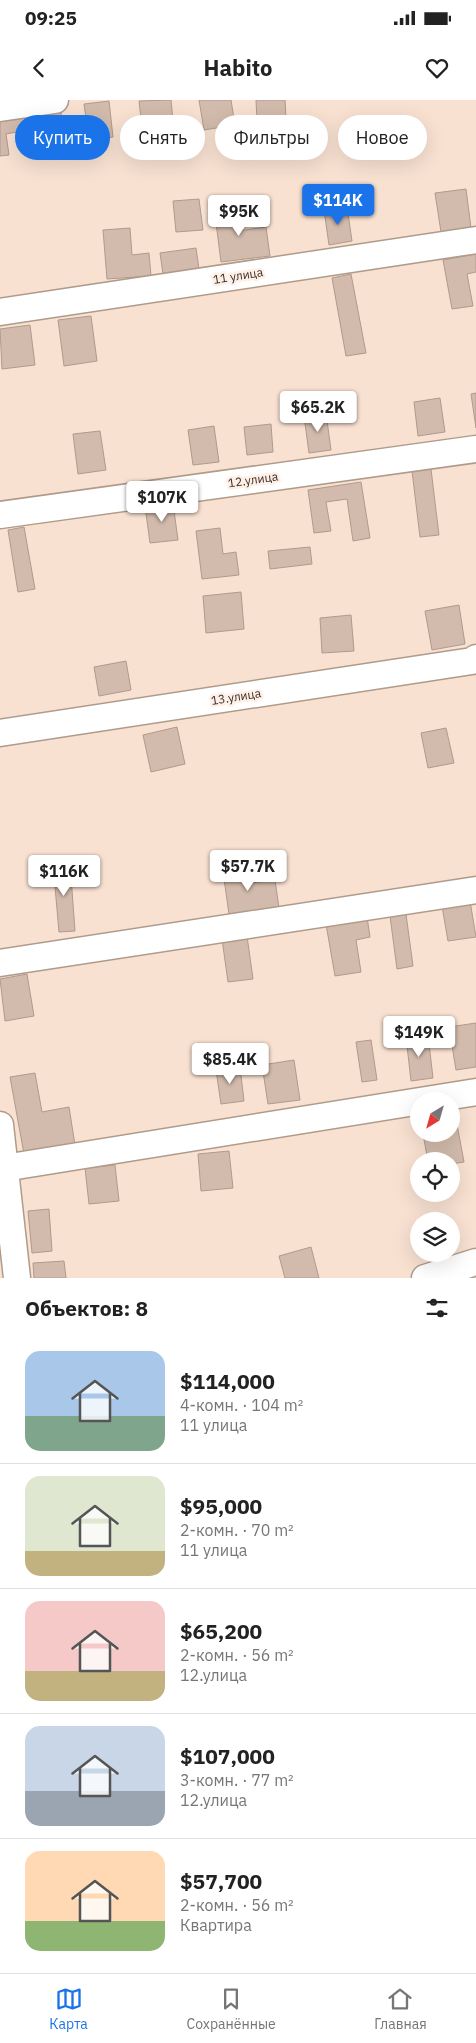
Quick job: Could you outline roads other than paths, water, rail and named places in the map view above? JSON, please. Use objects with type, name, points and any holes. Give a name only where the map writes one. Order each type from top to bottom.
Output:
[{"type":"street","points":[[0,108],[55,100]]},
{"type":"street","name":"11 улица","points":[[0,312],[476,240]]},
{"type":"street","name":"12.улица","points":[[0,515],[476,449]]},
{"type":"street","name":"13.улица","points":[[0,733],[475,667]]},
{"type":"street","points":[[0,963],[476,890]]},
{"type":"street","points":[[3,1177],[476,1092]]},
{"type":"street","points":[[0,1125],[3,1177],[18,1278]]},
{"type":"street","points":[[425,1278],[476,1262]]}]
